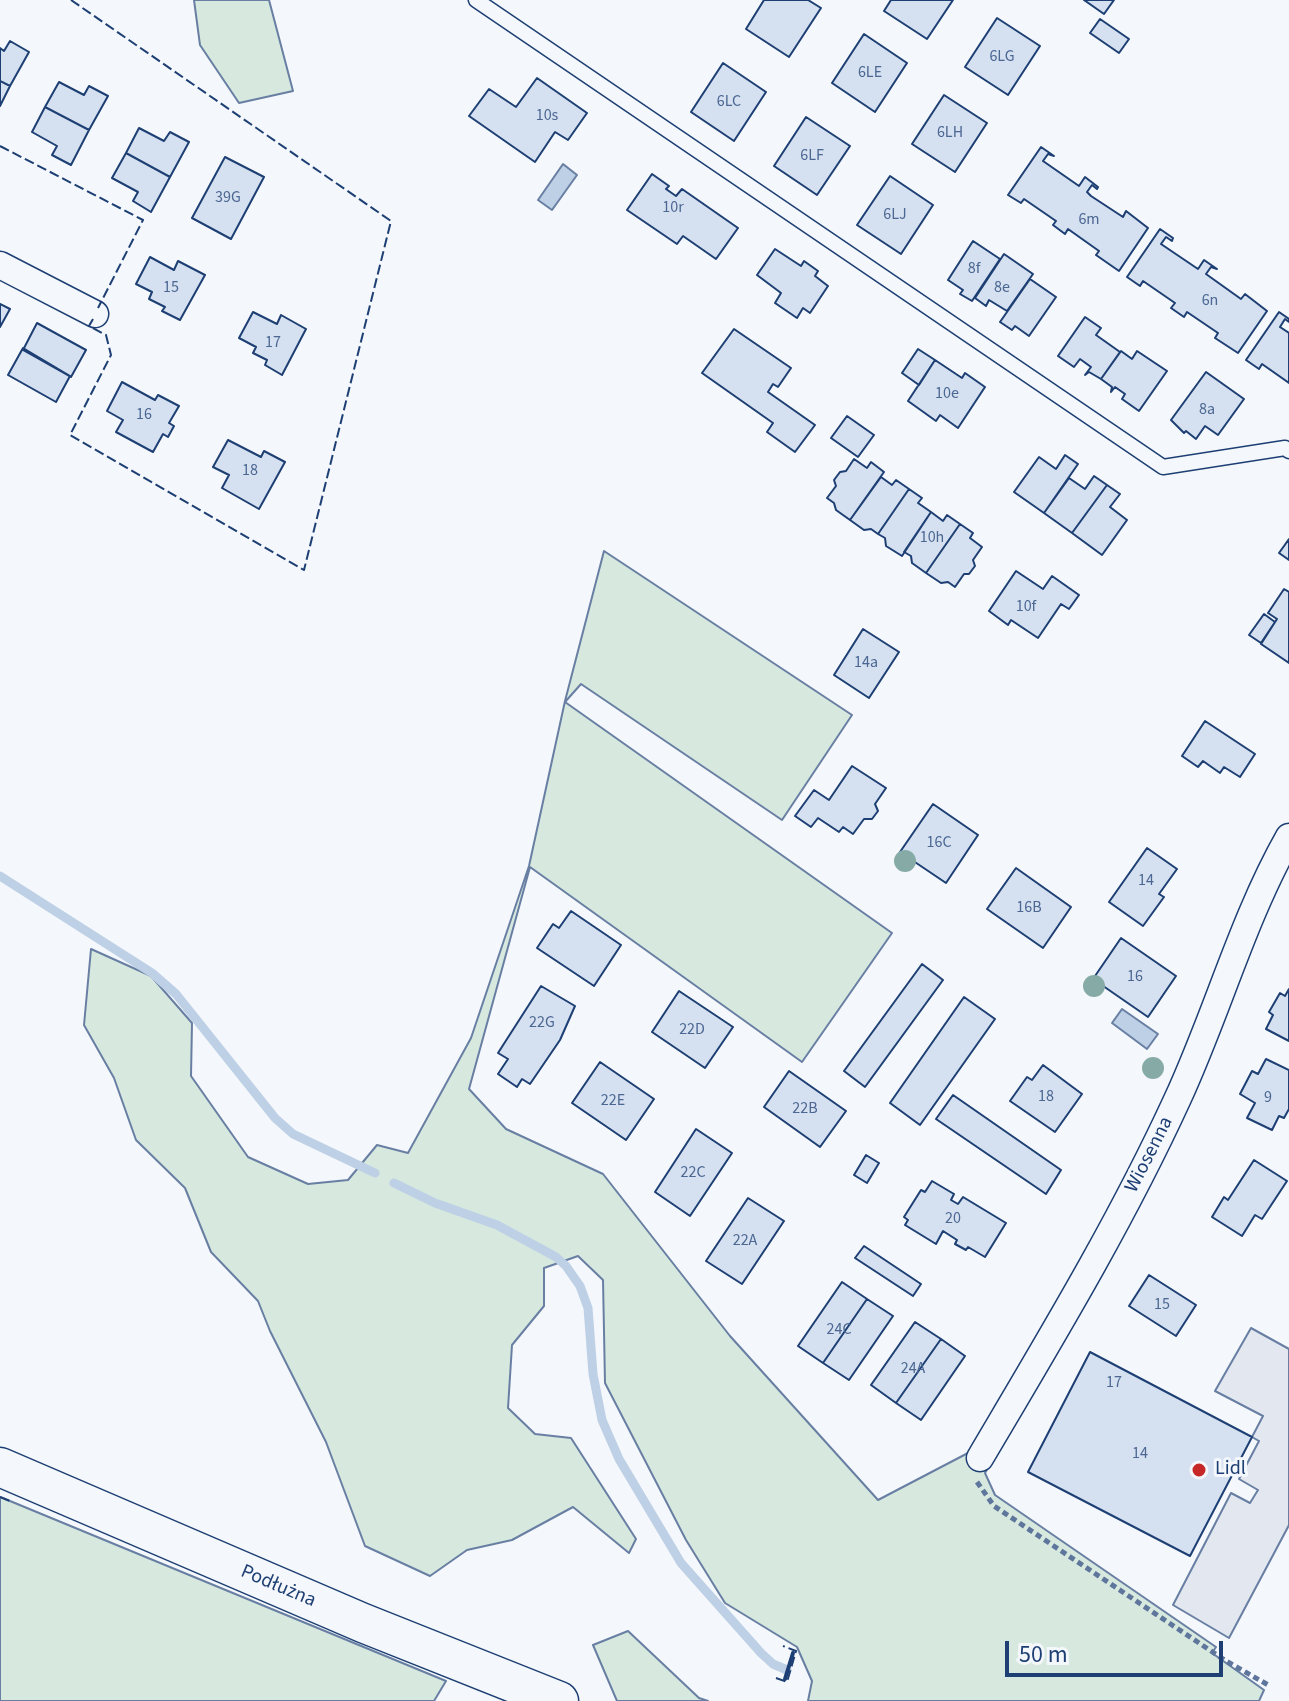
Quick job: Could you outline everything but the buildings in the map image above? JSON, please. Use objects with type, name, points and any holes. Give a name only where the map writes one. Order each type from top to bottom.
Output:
[{"type":"street","points":[[0,265],[95,314]]},
{"type":"street","name":"Wiosenna","points":[[980,1458],[1112,1229],[1171,1112],[1255,910],[1289,837]]},
{"type":"street","name":"Podłużna","points":[[0,1467],[363,1623],[559,1701]]},
{"type":"lane","points":[[476,0],[1163,467],[1285,448],[1289,451]]},
{"type":"path","points":[[980,1458],[971,1474],[994,1506],[1226,1661],[1270,1686]]},
{"type":"shaded area","points":[[194,0],[269,0],[293,91],[239,103],[200,45]]},
{"type":"shaded area","points":[[604,551],[852,715],[782,820],[581,684],[565,702],[892,933],[802,1062],[530,867],[469,1089],[506,1129],[603,1174],[730,1336],[878,1500],[968,1453],[989,1466],[985,1473],[995,1495],[1216,1647],[1212,1653],[1264,1690],[1259,1701],[808,1701],[812,1681],[797,1647],[725,1603],[686,1540],[605,1383],[603,1280],[578,1256],[544,1268],[544,1306],[512,1345],[508,1408],[535,1434],[571,1438],[636,1539],[629,1553],[573,1507],[512,1540],[467,1550],[430,1576],[365,1546],[326,1442],[258,1301],[211,1252],[185,1188],[136,1140],[114,1078],[84,1025],[91,949],[151,976],[192,1023],[191,1076],[248,1157],[308,1184],[348,1180],[377,1145],[408,1153],[471,1038],[529,866],[565,701]]},
{"type":"shaded area","points":[[1251,1328],[1289,1349],[1289,1525],[1229,1638],[1173,1605],[1231,1493],[1250,1503],[1258,1490],[1239,1479],[1259,1441],[1252,1437],[1263,1416],[1215,1391]]},
{"type":"shaded area","points":[[0,1497],[446,1681],[434,1701],[0,1701]]},
{"type":"shaded area","points":[[628,1631],[699,1698],[708,1701],[617,1701],[593,1645]]},
{"type":"water","points":[[563,164],[577,175],[552,210],[538,200]]},
{"type":"water","points":[[1122,1009],[1158,1034],[1147,1049],[1112,1023]]},
{"type":"waterway","points":[[0,876],[152,973],[176,994],[275,1118],[293,1134],[375,1173]]},
{"type":"waterway","points":[[394,1183],[435,1203],[497,1225],[556,1257],[566,1266],[580,1286],[588,1308],[593,1374],[602,1420],[619,1459],[681,1563],[761,1653],[773,1664],[787,1670]]},
{"type":"fence","points":[[71,0],[391,221],[304,570],[70,435],[111,355],[106,335],[89,326],[93,319]]},
{"type":"fence","points":[[0,146],[143,220],[98,308]]},
{"type":"fence","points":[[0,1497],[10,1501]]},
{"type":"fence","points":[[776,1678],[787,1682],[796,1651],[783,1646]]},
{"type":"wall","points":[[785,1679],[793,1653]]},
{"type":"place","name":"Lidl","points":[[1199,1470]]}]
